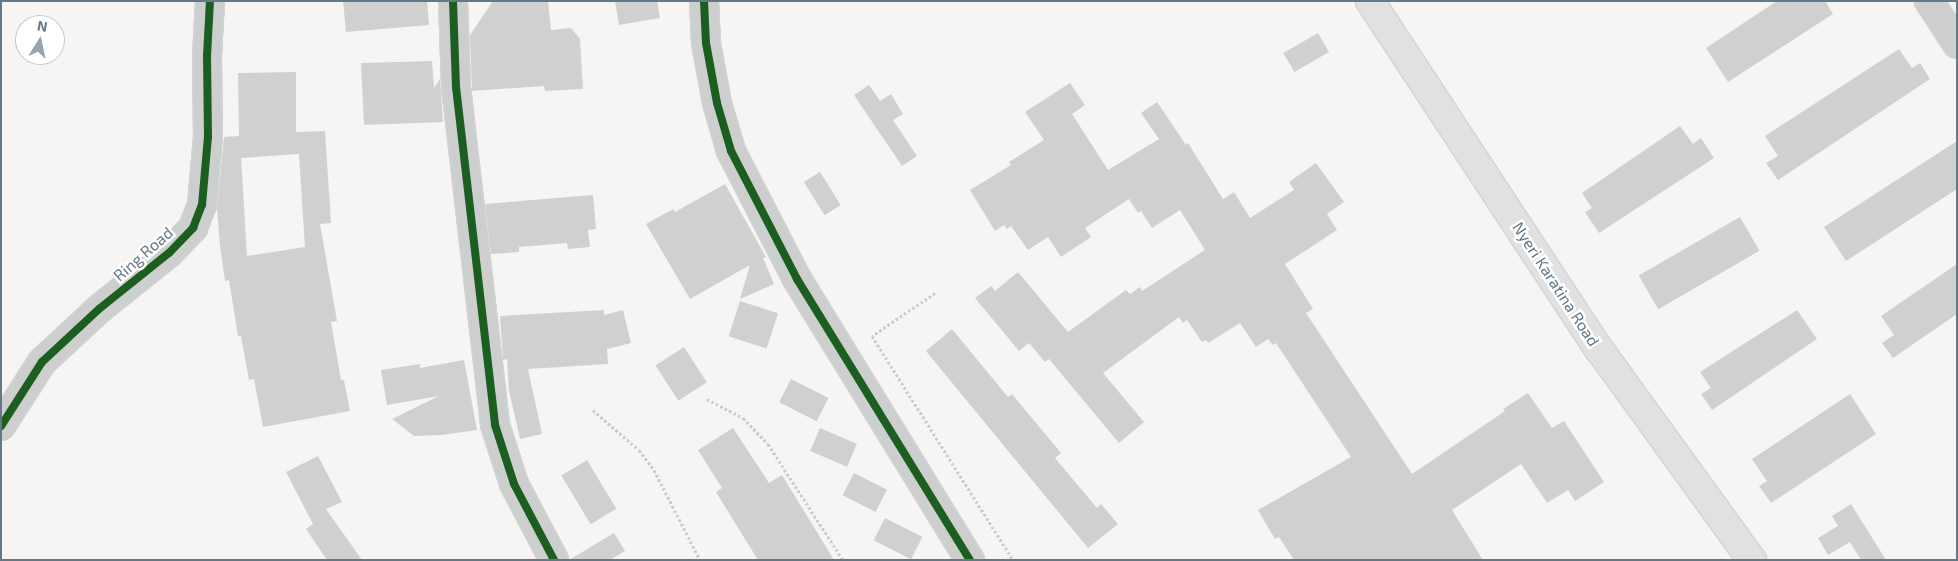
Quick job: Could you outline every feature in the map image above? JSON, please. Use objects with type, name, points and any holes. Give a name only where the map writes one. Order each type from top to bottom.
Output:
[{"type":"highway","name":"Nyeri Karatina Road","points":[[1370,1],[1599,349],[1752,560]]},
{"type":"street","name":"Ring Road","points":[[1,426],[42,362],[99,309],[170,253],[193,228],[202,205],[208,137],[207,56],[210,1]]},
{"type":"street","points":[[453,1],[456,87],[494,425],[514,484],[554,560]]},
{"type":"street","points":[[704,1],[706,44],[717,103],[731,151],[797,279],[970,560]]},
{"type":"street","points":[[1929,1],[1957,44]]},
{"type":"path","points":[[935,293],[872,336],[1012,560]]},
{"type":"path","points":[[707,399],[743,418],[768,444],[843,560]]},
{"type":"path","points":[[593,410],[639,450],[654,470],[700,560]]},
{"type":"building","points":[[343,1],[427,1],[429,25],[346,32]]},
{"type":"building","points":[[493,1],[548,1],[551,30],[571,28],[580,39],[583,89],[545,91],[544,86],[472,91],[470,35]]},
{"type":"building","points":[[615,1],[657,1],[660,18],[619,25]]},
{"type":"building","points":[[1777,1],[1825,1],[1833,14],[1728,82],[1706,48]]},
{"type":"building","points":[[1318,33],[1329,52],[1294,72],[1283,53]]},
{"type":"building","points":[[1899,49],[1912,68],[1920,63],[1930,79],[1778,180],[1766,163],[1778,156],[1765,136]]},
{"type":"building","points":[[432,61],[434,88],[440,79],[443,122],[364,125],[361,63]]},
{"type":"building","points":[[296,72],[296,132],[325,131],[331,223],[320,224],[337,321],[331,322],[341,380],[344,380],[350,411],[263,427],[254,379],[249,380],[241,336],[238,336],[229,280],[225,281],[217,208],[224,137],[239,136],[238,73]],"holes":[[[299,154],[305,247],[247,256],[241,158]]]},
{"type":"building","points":[[1070,83],[1085,105],[1072,114],[1108,170],[1159,139],[1141,113],[1157,102],[1186,145],[1188,143],[1223,199],[1234,192],[1250,218],[1294,190],[1289,182],[1316,163],[1344,202],[1327,214],[1337,230],[1285,264],[1313,309],[1306,313],[1412,474],[1505,411],[1503,409],[1528,393],[1552,428],[1564,421],[1604,482],[1575,501],[1568,490],[1547,503],[1521,464],[1452,510],[1483,560],[1294,560],[1279,537],[1275,539],[1258,510],[1351,457],[1276,343],[1273,345],[1268,339],[1256,347],[1240,323],[1208,343],[1206,340],[1202,342],[1187,320],[1183,323],[1179,317],[1103,373],[1144,422],[1119,443],[1049,359],[1045,362],[1029,343],[1019,351],[975,298],[991,286],[995,291],[1018,272],[1068,332],[1126,290],[1130,294],[1140,287],[1142,291],[1205,250],[1180,210],[1152,228],[1141,211],[1138,213],[1129,199],[1085,228],[1091,237],[1061,257],[1048,237],[1028,250],[1011,226],[1007,229],[1004,225],[995,231],[970,190],[1011,165],[1009,162],[1044,140],[1025,112]]},
{"type":"building","points":[[869,85],[880,101],[891,94],[903,114],[893,120],[917,156],[902,166],[854,95]]},
{"type":"building","points":[[1680,126],[1693,144],[1701,138],[1714,158],[1599,233],[1585,212],[1592,208],[1582,193]]},
{"type":"building","points":[[1957,141],[1957,189],[1846,261],[1824,227]]},
{"type":"building","points":[[820,172],[841,205],[825,215],[804,182]]},
{"type":"building","points":[[725,184],[766,257],[763,258],[774,284],[740,299],[750,265],[690,299],[646,224],[673,209],[675,212]]},
{"type":"building","points":[[593,195],[596,229],[588,230],[590,247],[568,249],[567,243],[519,247],[519,252],[491,254],[485,204]]},
{"type":"building","points":[[1740,217],[1760,251],[1658,309],[1639,276]]},
{"type":"building","points":[[1957,264],[1957,314],[1893,358],[1882,343],[1894,335],[1881,316]]},
{"type":"building","points":[[740,301],[778,313],[767,349],[729,336]]},
{"type":"building","points":[[604,310],[604,315],[623,310],[631,343],[607,349],[608,364],[528,369],[542,434],[520,439],[509,391],[507,359],[503,360],[500,316]]},
{"type":"building","points":[[1797,310],[1817,339],[1712,410],[1701,394],[1711,388],[1700,372]]},
{"type":"building","points":[[952,329],[1008,397],[1012,394],[1061,453],[1055,458],[1097,508],[1101,504],[1118,524],[1088,548],[926,351]]},
{"type":"building","points":[[684,347],[707,382],[678,401],[655,366]]},
{"type":"building","points":[[464,360],[477,430],[442,435],[414,436],[392,419],[439,396],[387,405],[381,370],[420,364],[420,368]]},
{"type":"building","points":[[791,379],[828,398],[817,421],[779,402]]},
{"type":"building","points":[[1850,394],[1876,434],[1771,503],[1759,486],[1767,481],[1752,459]]},
{"type":"building","points":[[733,428],[769,483],[782,475],[834,560],[758,560],[716,492],[722,488],[698,450]]},
{"type":"building","points":[[820,428],[857,444],[847,467],[810,451]]},
{"type":"building","points":[[318,456],[342,502],[326,509],[362,560],[327,560],[306,529],[313,524],[286,472]]},
{"type":"building","points":[[587,460],[616,509],[591,524],[561,475]]},
{"type":"building","points":[[854,473],[887,490],[876,512],[843,495]]},
{"type":"building","points":[[1851,504],[1886,560],[1861,560],[1850,542],[1828,555],[1818,538],[1838,526],[1832,516]]},
{"type":"building","points":[[885,518],[922,537],[911,559],[874,540]]},
{"type":"building","points":[[614,533],[625,551],[610,560],[569,560]]},
{"type":"cycle path","points":[[1,426],[42,362],[99,309],[169,253],[193,228],[202,205],[208,137],[207,56],[210,1]]},
{"type":"cycle path","points":[[453,1],[456,87],[495,425],[514,484],[554,560]]},
{"type":"cycle path","points":[[704,1],[706,43],[717,103],[731,151],[797,279],[970,560]]}]
